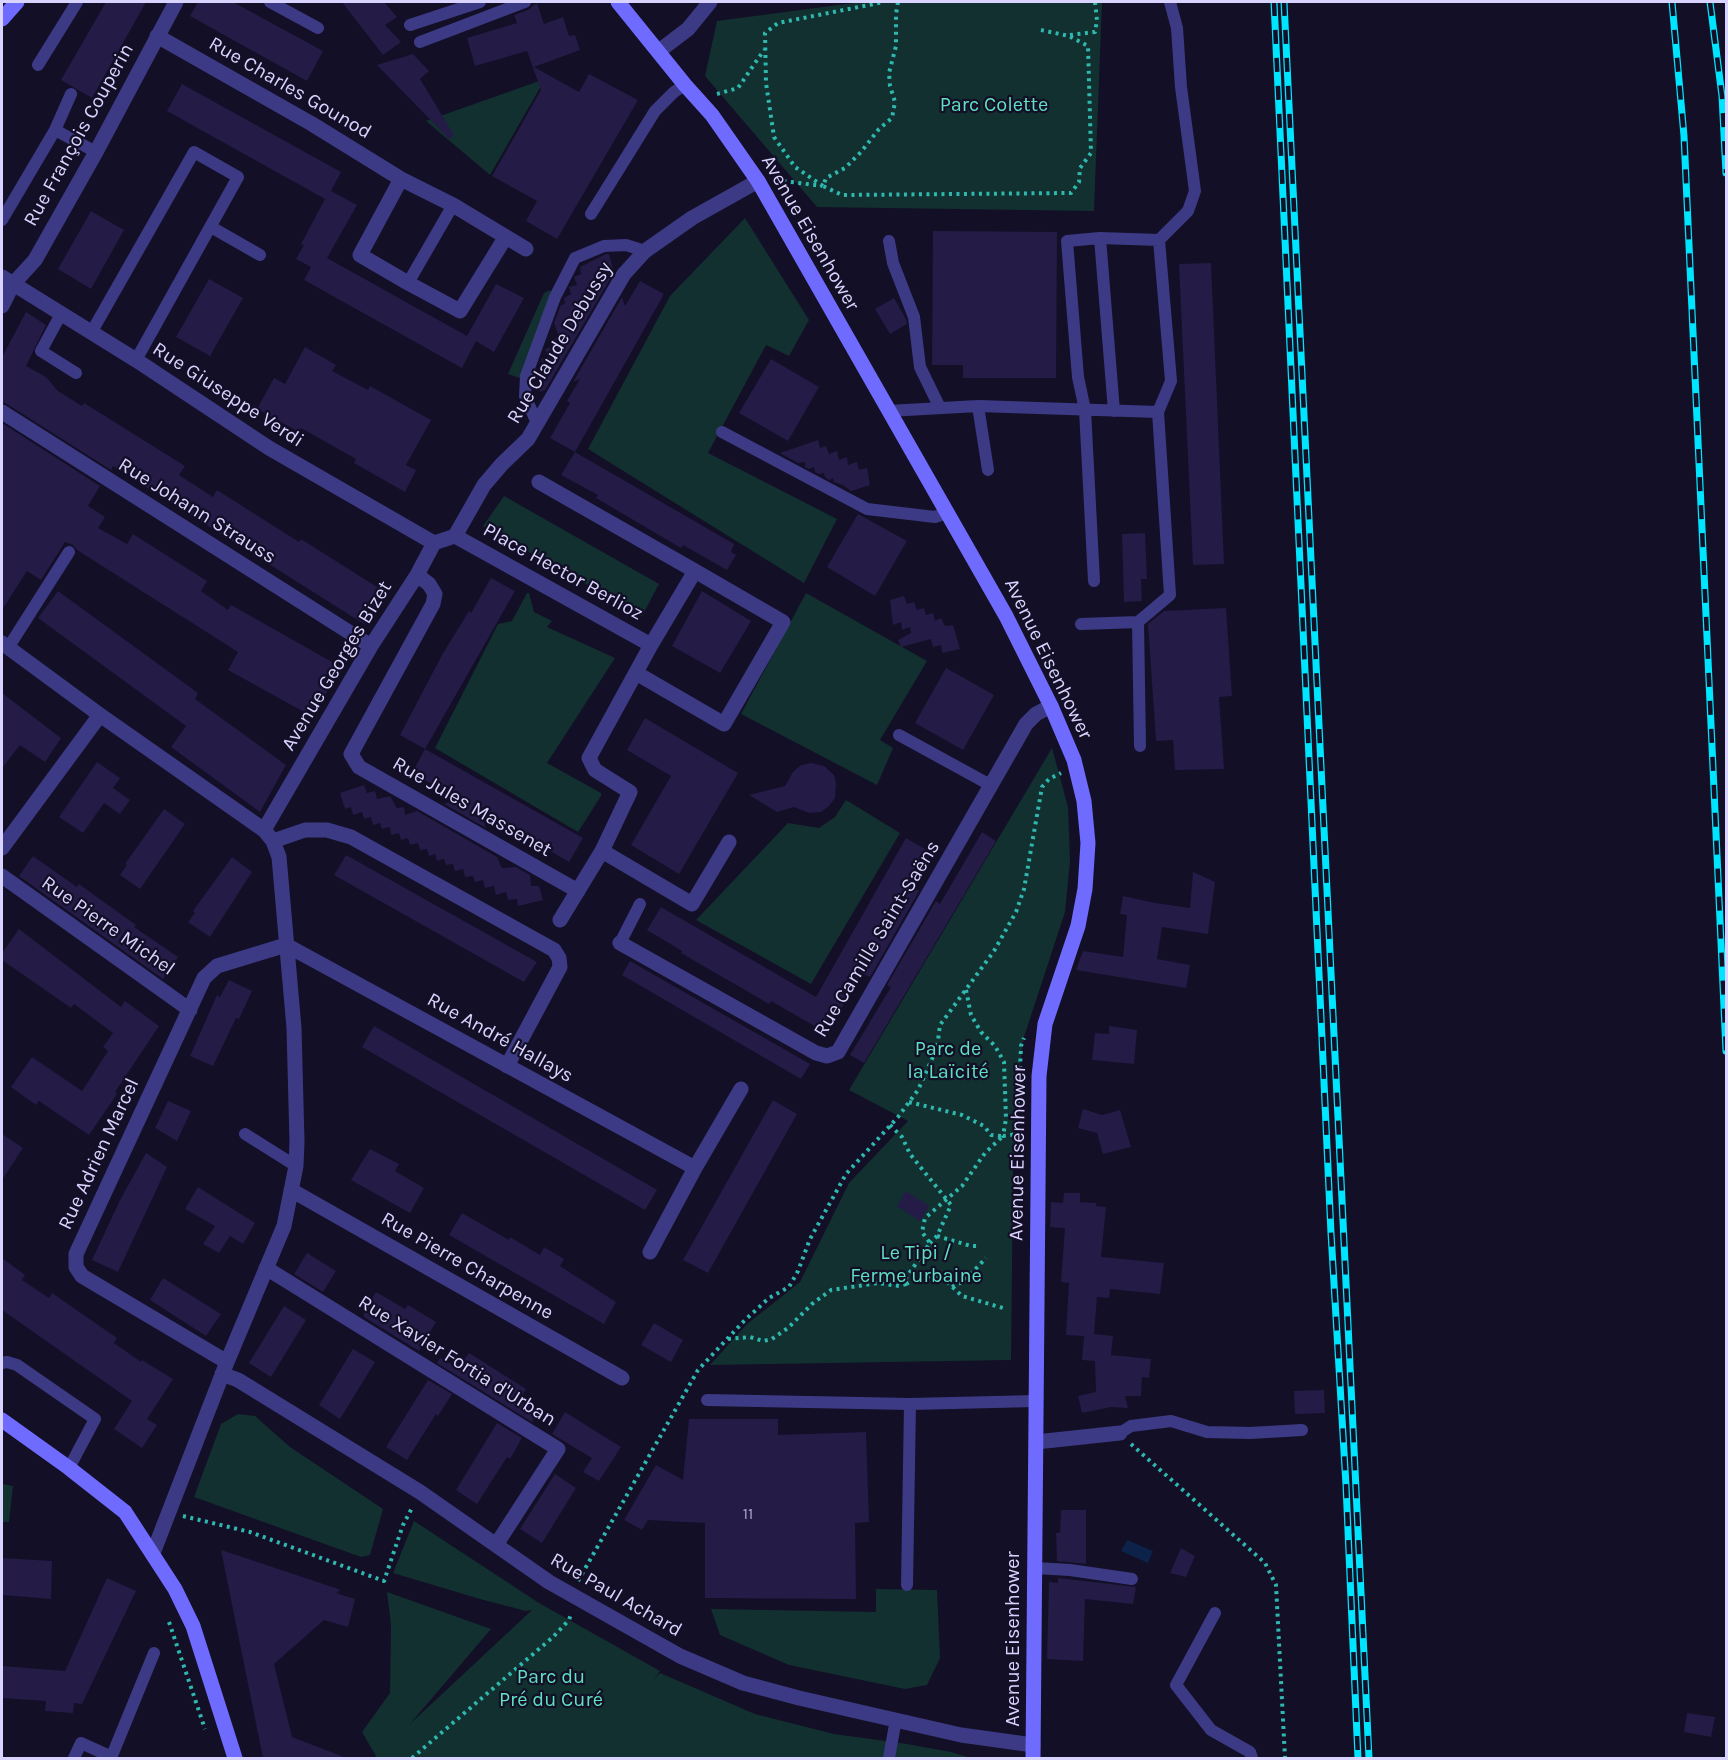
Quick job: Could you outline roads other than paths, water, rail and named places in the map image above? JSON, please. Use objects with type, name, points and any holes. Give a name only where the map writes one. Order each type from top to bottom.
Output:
[{"type":"street","points":[[2,19],[16,2]]},
{"type":"street","name":"Rue François Couperin","points":[[2,306],[7,281],[34,260],[96,152],[176,2]]},
{"type":"street","name":"Avenue Eisenhower","points":[[618,2],[712,115],[758,181],[1006,616],[1051,706],[1074,760],[1084,801],[1088,843],[1085,889],[1078,926],[1045,1024],[1040,1059],[1033,1752]]},
{"type":"street","points":[[659,51],[688,29],[710,2]]},
{"type":"street","name":"Rue Charles Gounod","points":[[157,36],[526,249]]},
{"type":"street","points":[[401,178],[360,255],[408,283],[460,311],[505,238]]},
{"type":"street","name":"Rue Claude Debussy","points":[[455,536],[484,485],[502,464],[528,440],[624,274],[645,251],[692,218],[758,181]]},
{"type":"street","name":"Rue Giuseppe Verdi","points":[[7,281],[136,360],[269,448],[434,543]]},
{"type":"street","name":"Rue Johann Strauss","points":[[2,412],[370,646]]},
{"type":"street","points":[[539,482],[783,622],[724,724],[636,673]]},
{"type":"street","points":[[434,543],[455,536]]},
{"type":"street","name":"Place Hector Berlioz","points":[[455,536],[651,645]]},
{"type":"street","name":"Avenue Georges Bizet","points":[[269,836],[370,646],[417,575],[434,543]]},
{"type":"street","name":"Place Hector Berlioz","points":[[560,920],[602,851],[630,792],[595,770],[589,758],[651,645],[695,572]]},
{"type":"street","name":"Rue Jules Massenet","points":[[417,575],[429,584],[435,594],[433,604],[351,754],[359,767],[578,891]]},
{"type":"street","points":[[5,646],[269,836],[279,857],[294,1028],[296,1166],[284,1226],[225,1368],[153,1553]]},
{"type":"street","name":"Rue Camille Saint-Saëns","points":[[620,943],[816,1053],[827,1056],[838,1052],[1026,724],[1036,714],[1051,706]]},
{"type":"street","points":[[2,848],[100,715]]},
{"type":"street","points":[[269,836],[304,830],[327,830],[351,837],[554,950],[559,958],[560,967],[507,1066]]},
{"type":"street","points":[[602,851],[692,904],[729,842]]},
{"type":"street","name":"Rue Pierre Michel","points":[[2,876],[190,1010]]},
{"type":"street","name":"Rue Adrien Marcel","points":[[225,1368],[82,1276],[76,1267],[75,1254],[204,978],[218,966],[286,945]]},
{"type":"street","name":"Rue André Hallays","points":[[286,945],[695,1168]]},
{"type":"street","points":[[650,1252],[741,1089]]},
{"type":"street","name":"Rue Pierre Charpenne","points":[[291,1190],[622,1378]]},
{"type":"street","name":"Rue Xavier Fortia d'Urban","points":[[266,1268],[558,1449],[496,1545]]},
{"type":"street","name":"Rue Paul Achard","points":[[225,1368],[238,1380],[420,1492],[549,1582],[680,1656],[743,1683],[1033,1752]]},
{"type":"street","points":[[2,1420],[125,1512],[175,1589],[193,1626],[234,1758]]},
{"type":"street","points":[[1036,1442],[1120,1433]]},
{"type":"lane","points":[[38,65],[77,2]]},
{"type":"lane","points":[[270,2],[318,28]]},
{"type":"lane","points":[[410,25],[480,2]]},
{"type":"lane","points":[[420,42],[525,2]]},
{"type":"lane","points":[[1095,581],[1084,410],[1078,377],[1067,241],[1100,238],[1159,240],[1188,211],[1195,191],[1181,87],[1177,28],[1170,2]]},
{"type":"lane","points":[[591,214],[655,111],[674,92],[685,85]]},
{"type":"lane","points":[[2,220],[55,130],[71,94]]},
{"type":"lane","points":[[55,130],[96,152]]},
{"type":"lane","points":[[91,333],[194,152],[238,177],[136,360]]},
{"type":"lane","points":[[408,283],[453,205]]},
{"type":"lane","points":[[211,226],[260,255]]},
{"type":"lane","points":[[1100,238],[1114,411]]},
{"type":"lane","points":[[1081,624],[1138,622],[1170,595],[1158,412],[1171,381],[1159,240]]},
{"type":"lane","points":[[889,241],[893,263],[914,317],[920,367],[939,408]]},
{"type":"lane","points":[[537,423],[525,396],[526,376],[555,297],[575,258],[604,246],[626,245],[645,251]]},
{"type":"lane","points":[[61,314],[41,351],[76,373]]},
{"type":"lane","points":[[888,411],[978,406],[1158,412]]},
{"type":"lane","points":[[978,406],[988,470]]},
{"type":"lane","points":[[722,432],[867,508],[935,517],[946,513]]},
{"type":"lane","points":[[5,646],[69,552]]},
{"type":"lane","points":[[1138,622],[1140,746]]},
{"type":"lane","points":[[899,735],[992,786]]},
{"type":"lane","points":[[620,943],[640,904]]},
{"type":"lane","points":[[245,1134],[296,1166]]},
{"type":"lane","points":[[2,1363],[17,1365],[94,1419],[69,1468]]},
{"type":"lane","points":[[707,1400],[910,1404],[1036,1401]]},
{"type":"lane","points":[[907,1586],[910,1404]]},
{"type":"lane","points":[[1120,1433],[1131,1426],[1171,1421],[1206,1432],[1250,1433],[1302,1430]]},
{"type":"lane","points":[[1035,1568],[1070,1570],[1132,1579]]},
{"type":"lane","points":[[1215,1613],[1176,1685],[1211,1730],[1250,1752],[1252,1758]]},
{"type":"lane","points":[[74,1758],[81,1743],[111,1758],[154,1653]]},
{"type":"lane","points":[[889,1758],[896,1719]]},
{"type":"water","points":[[1127,1540],[1153,1551],[1148,1563],[1121,1551]]},
{"type":"railway","points":[[1274,2],[1331,1233],[1346,1485],[1358,1758]]},
{"type":"railway","points":[[1284,2],[1369,1758]]},
{"type":"railway","points":[[1672,2],[1684,136],[1726,1051]]},
{"type":"railway","points":[[1710,2],[1722,96],[1726,173]]},
{"type":"park label","name":"Parc Colette","points":[[994,105]]},
{"type":"park label","name":"Parc de la Laïcité","points":[[948,1060]]},
{"type":"park label","name":"Le Tipi / Ferme urbaine","points":[[916,1264]]},
{"type":"park label","name":"Parc du Pré du Curé","points":[[551,1688]]}]
